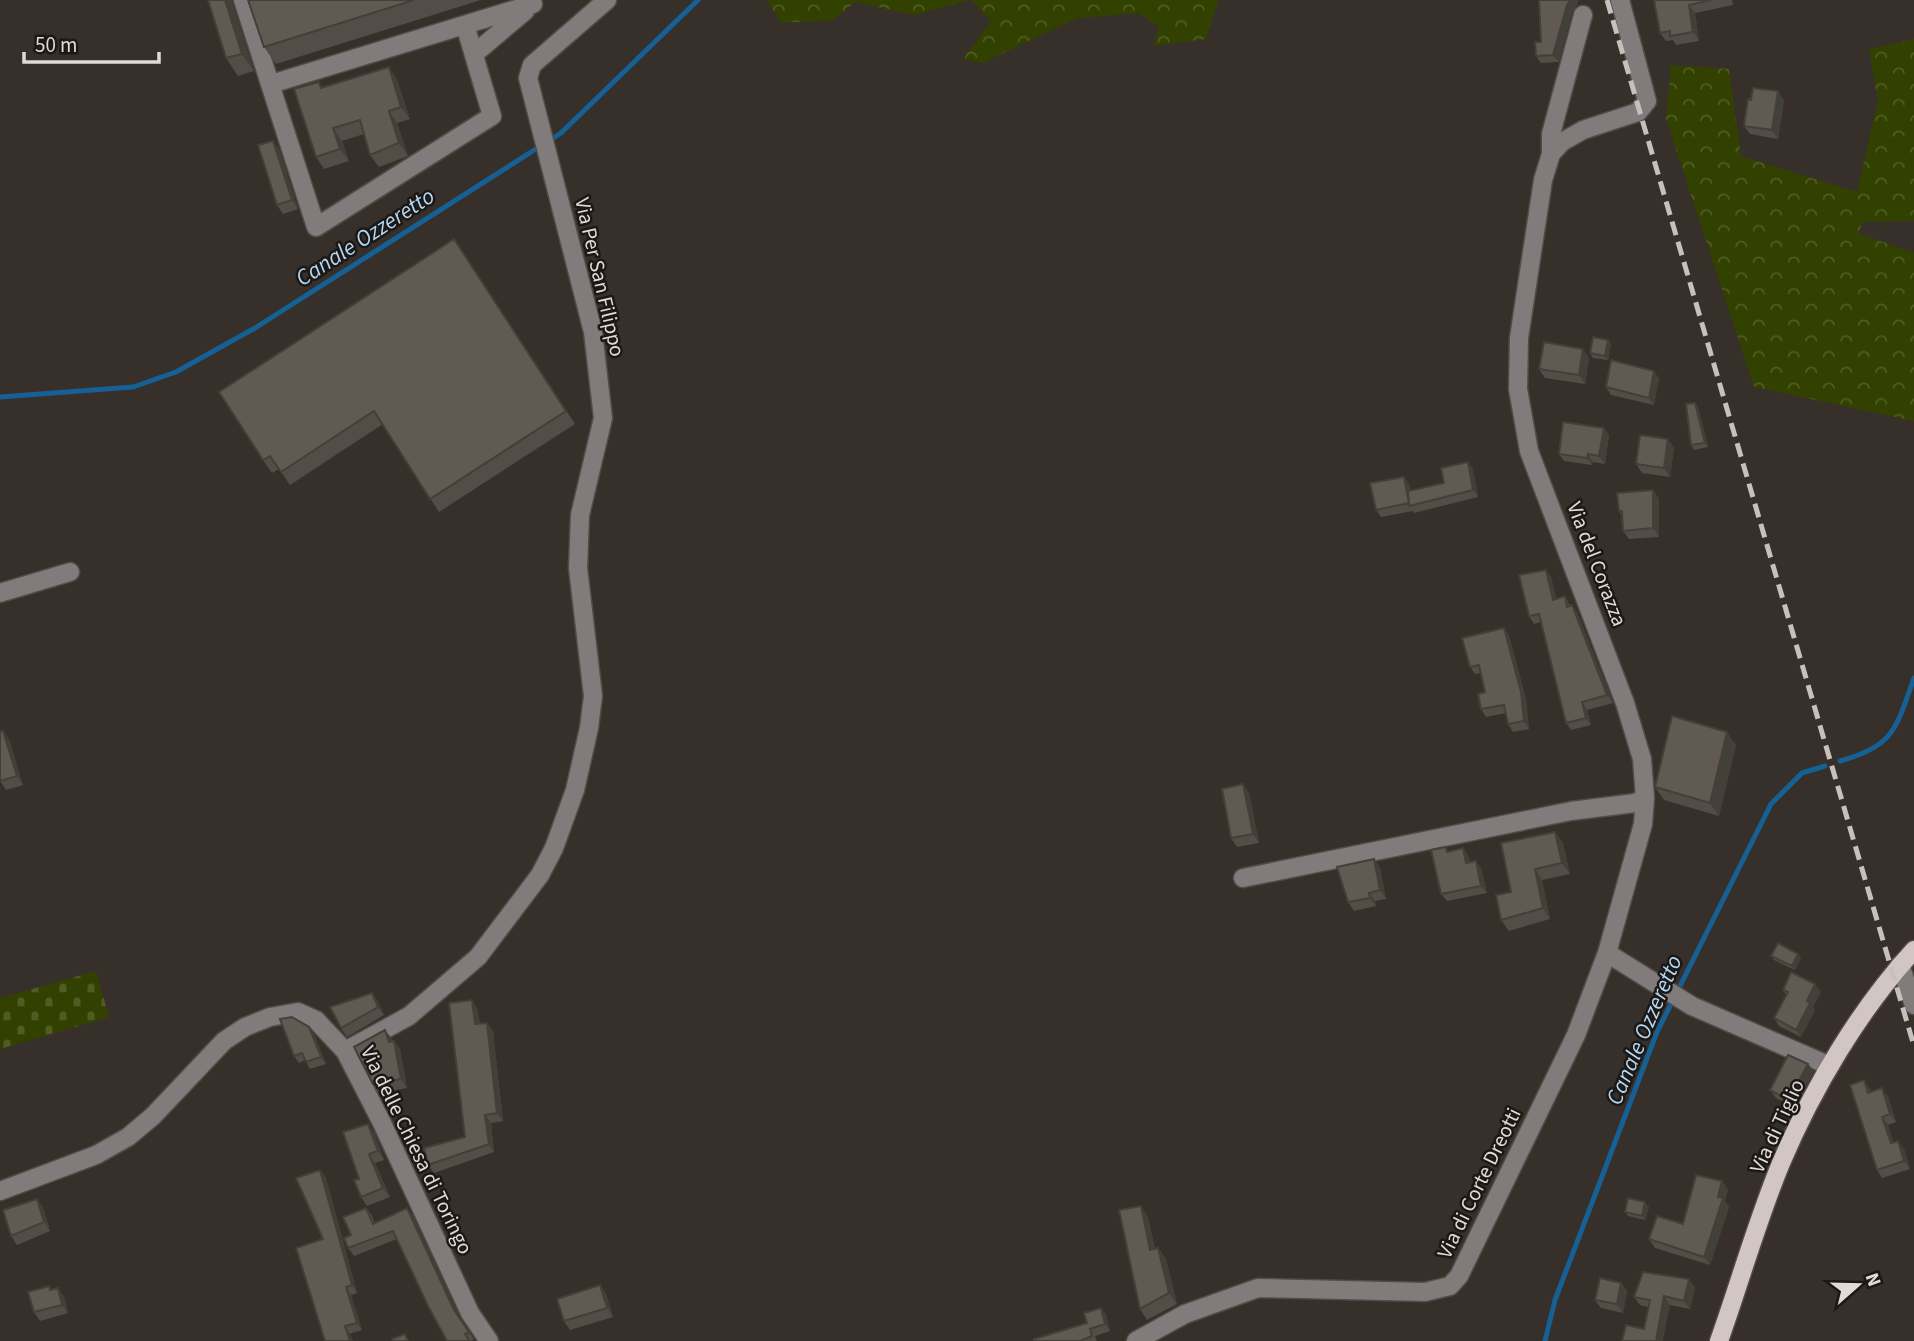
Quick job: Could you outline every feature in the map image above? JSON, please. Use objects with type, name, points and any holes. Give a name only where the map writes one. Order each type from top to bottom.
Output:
[{"type":"main road","name":"Via di Tiglio","points":[[1719,1341],[1781,1163],[1830,1066],[1900,965],[1914,950]]},
{"type":"street","points":[[243,0],[316,227],[492,116],[465,25]]},
{"type":"street","name":"Via Per San Filippo","points":[[345,1051],[409,1016],[478,957],[540,875],[554,848],[575,790],[593,696],[578,568],[580,516],[603,418],[593,332],[528,78],[532,65],[607,0]]},
{"type":"street","points":[[1551,154],[1562,142],[1583,130],[1638,112],[1647,101],[1620,0]]},
{"type":"street","points":[[271,84],[465,25],[534,1]]},
{"type":"street","points":[[474,54],[534,1]]},
{"type":"street","name":"Via del Corazza","points":[[1583,15],[1551,134],[1551,154],[1543,180],[1519,338],[1518,389],[1529,451],[1633,727],[1642,759],[1645,798],[1643,824],[1607,953]]},
{"type":"street","points":[[0,593],[70,572]]},
{"type":"street","points":[[1242,877],[1571,811],[1635,803],[1645,798]]},
{"type":"street","points":[[1607,953],[1692,1006],[1830,1066]]},
{"type":"street","name":"Via di Corte Dreotti","points":[[1136,1341],[1185,1314],[1258,1288],[1425,1292],[1450,1286],[1459,1276],[1576,1035],[1607,953]]},
{"type":"street","points":[[1900,965],[1914,1004]]},
{"type":"street","name":"Via delle Chiesa di Toringo","points":[[0,1191],[96,1155],[128,1137],[152,1116],[224,1041],[258,1022],[298,1012],[316,1020],[345,1051],[382,1123],[470,1313],[489,1341]]},
{"type":"green space","points":[[767,0],[970,0],[914,15],[855,2],[833,20],[781,23]]},
{"type":"green space","points":[[971,0],[1218,1],[1206,39],[1154,46],[1159,27],[1139,13],[1078,18],[982,63],[963,59],[991,21]]},
{"type":"green space","points":[[1914,39],[1914,221],[1863,222],[1858,233],[1914,253],[1914,421],[1754,387],[1666,119],[1671,65],[1729,69],[1741,156],[1857,192],[1878,101],[1869,49]]},
{"type":"green space","points":[[96,971],[109,1017],[0,1049],[0,998]]},
{"type":"building","points":[[208,0],[225,0],[242,54],[226,58]]},
{"type":"building","points":[[248,0],[414,0],[264,47]]},
{"type":"building","points":[[1539,0],[1571,0],[1567,5],[1553,55],[1536,56],[1535,42],[1541,42]]},
{"type":"building","points":[[1654,0],[1711,0],[1689,5],[1693,32],[1670,36],[1670,31],[1660,33]]},
{"type":"building","points":[[389,67],[401,107],[389,111],[399,143],[370,155],[360,120],[333,128],[340,149],[316,157],[294,89],[319,82],[321,88]]},
{"type":"building","points":[[1753,88],[1778,91],[1772,130],[1744,126],[1748,99],[1751,100]]},
{"type":"building","points":[[273,141],[292,200],[277,205],[258,145]]},
{"type":"building","points":[[454,239],[566,411],[430,499],[374,411],[281,472],[270,456],[263,460],[219,392]]},
{"type":"building","points":[[1593,337],[1608,340],[1605,356],[1590,353]]},
{"type":"building","points":[[1544,342],[1583,349],[1579,375],[1539,369]]},
{"type":"building","points":[[1611,360],[1654,371],[1649,398],[1606,387]]},
{"type":"building","points":[[1695,403],[1705,443],[1691,445],[1686,404]]},
{"type":"building","points":[[1563,422],[1604,428],[1599,456],[1588,454],[1587,458],[1559,454]]},
{"type":"building","points":[[1640,435],[1668,439],[1664,468],[1636,464]]},
{"type":"building","points":[[1468,462],[1473,490],[1409,506],[1408,491],[1444,483],[1441,468]]},
{"type":"building","points":[[1404,477],[1409,503],[1376,510],[1370,483]]},
{"type":"building","points":[[1653,490],[1653,528],[1623,531],[1622,511],[1619,511],[1617,493]]},
{"type":"building","points":[[1546,570],[1553,600],[1565,596],[1567,607],[1572,605],[1607,695],[1582,702],[1586,718],[1566,723],[1539,614],[1529,616],[1519,575]]},
{"type":"building","points":[[1504,628],[1521,692],[1524,721],[1508,724],[1504,705],[1481,709],[1478,694],[1485,692],[1479,665],[1470,667],[1462,638]]},
{"type":"building","points":[[1672,716],[1727,732],[1710,803],[1655,787]]},
{"type":"building","points":[[3,731],[17,776],[0,781],[0,732]]},
{"type":"building","points":[[1243,784],[1253,834],[1231,838],[1222,789]]},
{"type":"building","points":[[1555,832],[1562,863],[1535,869],[1543,908],[1501,920],[1496,895],[1511,892],[1501,843]]},
{"type":"building","points":[[1446,847],[1447,852],[1463,848],[1466,863],[1476,861],[1481,886],[1441,894],[1431,850]]},
{"type":"building","points":[[1374,859],[1380,890],[1369,893],[1370,898],[1348,902],[1337,867]]},
{"type":"building","points":[[1778,943],[1798,954],[1792,966],[1771,956]]},
{"type":"building","points":[[1791,972],[1815,984],[1807,1001],[1810,1003],[1796,1030],[1774,1018],[1788,992],[1783,990]]},
{"type":"building","points":[[372,993],[378,1007],[341,1028],[330,1007]]},
{"type":"building","points":[[472,1000],[475,1024],[487,1023],[497,1113],[485,1115],[489,1144],[428,1165],[424,1148],[465,1137],[449,1003]]},
{"type":"building","points":[[292,1017],[309,1027],[321,1057],[306,1062],[302,1053],[294,1056],[280,1019]]},
{"type":"building","points":[[385,1030],[389,1042],[394,1041],[401,1079],[373,1084],[354,1047]]},
{"type":"building","points":[[1788,1055],[1808,1064],[1789,1100],[1770,1090]]},
{"type":"building","points":[[1864,1080],[1868,1093],[1882,1088],[1890,1114],[1882,1117],[1891,1143],[1898,1141],[1904,1161],[1877,1170],[1850,1085]]},
{"type":"building","points":[[368,1124],[378,1151],[369,1154],[383,1188],[361,1197],[354,1180],[359,1179],[343,1132]]},
{"type":"building","points":[[320,1170],[352,1285],[346,1287],[357,1323],[345,1326],[350,1341],[325,1341],[296,1248],[323,1239],[296,1178]]},
{"type":"building","points":[[1696,1175],[1722,1181],[1718,1197],[1723,1198],[1704,1257],[1649,1239],[1657,1216],[1683,1224]]},
{"type":"building","points":[[1628,1198],[1645,1202],[1642,1216],[1625,1212]]},
{"type":"building","points":[[37,1199],[44,1222],[11,1236],[3,1210]]},
{"type":"building","points":[[1141,1206],[1150,1250],[1158,1248],[1169,1293],[1140,1309],[1119,1210]]},
{"type":"building","points":[[366,1208],[373,1224],[407,1208],[454,1310],[469,1332],[465,1334],[469,1341],[447,1341],[393,1231],[348,1248],[344,1238],[351,1235],[343,1217]]},
{"type":"building","points":[[1643,1272],[1689,1279],[1684,1301],[1664,1296],[1656,1341],[1622,1341],[1626,1325],[1644,1329],[1650,1300],[1634,1297]]},
{"type":"building","points":[[1600,1278],[1621,1283],[1617,1304],[1595,1300]]},
{"type":"building","points":[[600,1285],[607,1308],[564,1321],[557,1299]]},
{"type":"building","points":[[49,1286],[50,1290],[58,1288],[62,1305],[34,1312],[28,1292]]},
{"type":"building","points":[[1101,1308],[1105,1324],[1090,1329],[1092,1336],[1080,1341],[1034,1341],[1087,1323],[1084,1313]]},
{"type":"building","points":[[405,1334],[408,1341],[392,1339]]},
{"type":"waterway","name":"Canale Ozzeretto","points":[[0,397],[133,387],[176,372],[255,328],[561,133],[698,0]]},
{"type":"waterway","name":"Canale Ozzeretto","points":[[1840,761],[1872,749],[1891,733],[1903,710],[1914,678]]},
{"type":"waterway","name":"Canale Ozzeretto","points":[[1545,1341],[1555,1300],[1657,1032],[1771,804],[1802,773],[1825,766]]},
{"type":"railway","points":[[1607,0],[1914,1046]]}]
